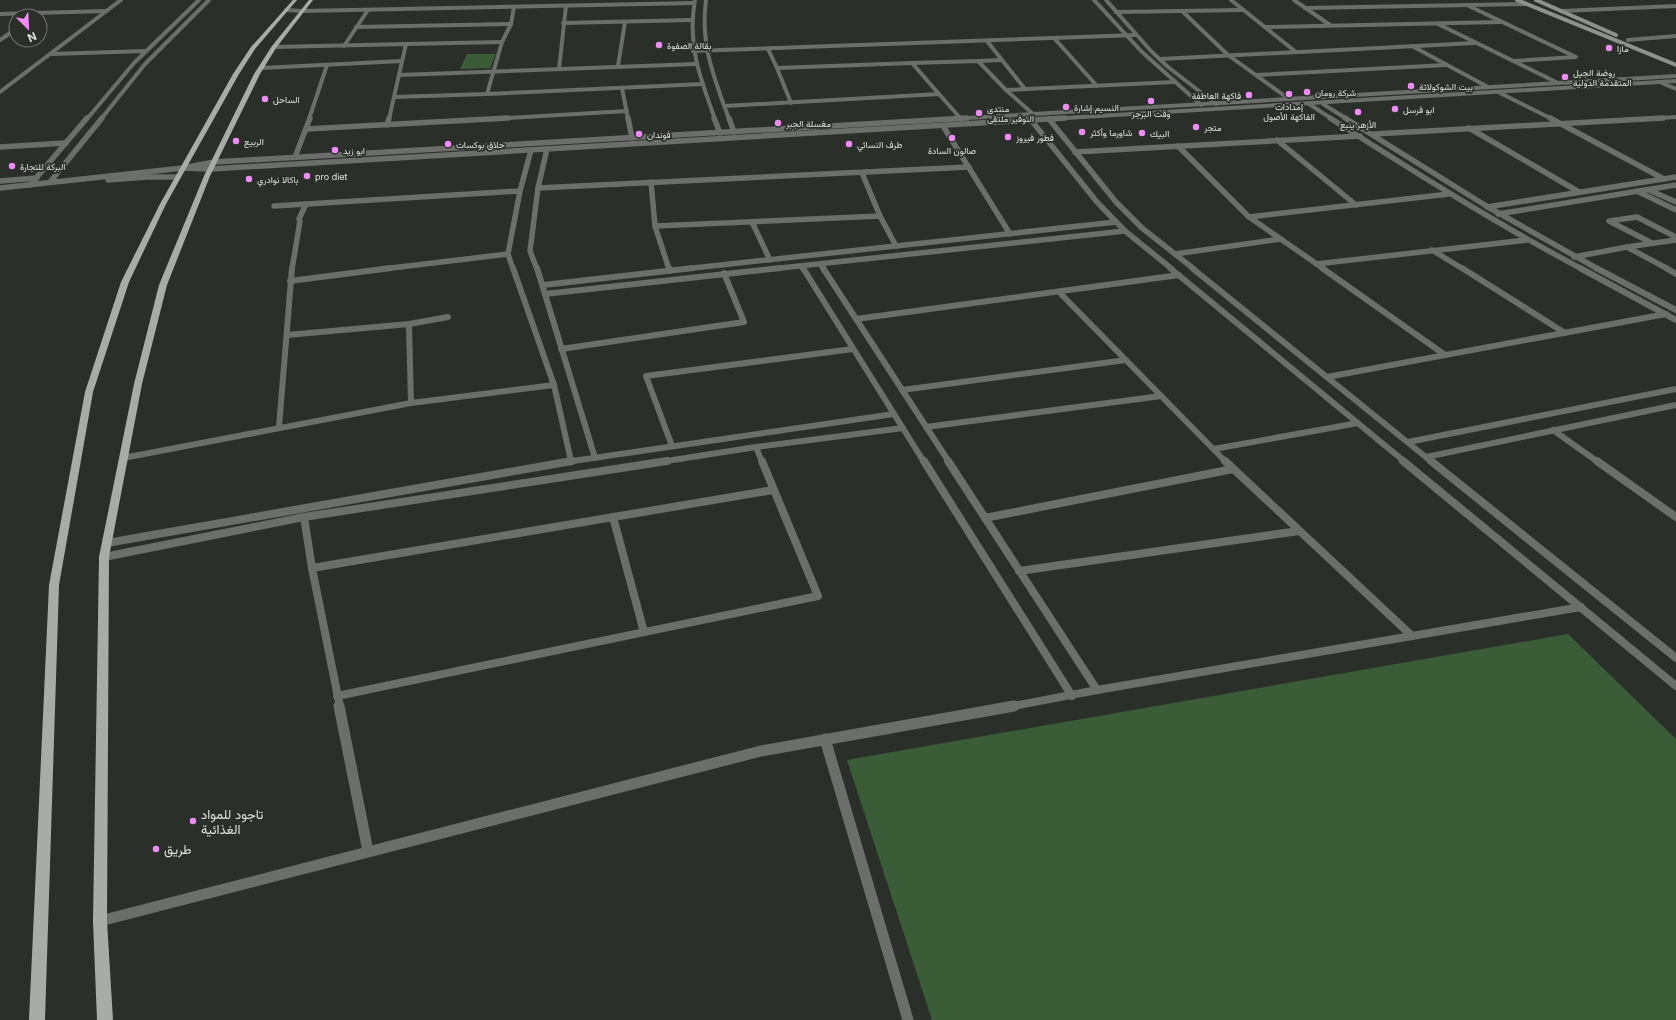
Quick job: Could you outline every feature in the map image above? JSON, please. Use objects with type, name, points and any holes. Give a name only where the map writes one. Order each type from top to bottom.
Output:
[{"type":"main road","points":[[37,1020],[54,585],[89,392],[125,282],[178,177],[236,74],[253,48],[295,0]]},
{"type":"main road","points":[[105,1020],[100,921],[104,557],[123,458],[138,384],[163,285],[212,166],[261,68],[274,47],[311,0]]},
{"type":"main road","points":[[1517,0],[1676,65]]},
{"type":"main road","points":[[1536,0],[1641,45]]},
{"type":"main road","points":[[1654,50],[1676,59]]},
{"type":"street","points":[[0,92],[121,0]]},
{"type":"street","points":[[30,185],[134,63],[199,0]]},
{"type":"street","points":[[50,182],[145,64],[209,0]]},
{"type":"street","points":[[303,10],[681,0]]},
{"type":"street","points":[[706,0],[703,16],[707,48],[713,75],[734,132]]},
{"type":"street","points":[[1094,0],[1141,51],[1201,105]]},
{"type":"street","points":[[1106,0],[1136,35],[1160,59],[1216,104]]},
{"type":"street","points":[[1231,0],[1296,52]]},
{"type":"street","points":[[1294,0],[1330,25]]},
{"type":"street","points":[[286,10],[368,10],[695,2],[692,20],[693,49],[696,64],[720,133]]},
{"type":"street","points":[[1304,8],[1526,4]]},
{"type":"street","points":[[1466,5],[1576,57],[1513,61]]},
{"type":"street","points":[[559,69],[566,6]]},
{"type":"street","points":[[1561,11],[1676,6]]},
{"type":"street","points":[[486,94],[502,42],[511,24],[514,7]]},
{"type":"street","points":[[344,46],[368,10]]},
{"type":"street","points":[[1116,12],[1243,10]]},
{"type":"street","points":[[1182,11],[1228,55],[1289,99]]},
{"type":"street","points":[[48,13],[106,12]]},
{"type":"street","points":[[563,23],[692,20]]},
{"type":"street","points":[[618,66],[625,22]]},
{"type":"street","points":[[1264,27],[1435,22],[1501,22]]},
{"type":"street","points":[[1435,22],[1558,83]]},
{"type":"street","points":[[356,27],[511,24]]},
{"type":"street","points":[[693,49],[1105,33],[1113,32],[1119,28]]},
{"type":"street","points":[[707,48],[768,49],[1136,35]]},
{"type":"street","points":[[1628,40],[1676,36]]},
{"type":"street","points":[[1054,38],[1097,86]]},
{"type":"street","points":[[987,40],[1025,89]]},
{"type":"street","points":[[274,47],[502,42]]},
{"type":"street","points":[[1160,59],[1475,43]]},
{"type":"street","points":[[387,125],[406,44]]},
{"type":"street","points":[[1411,46],[1488,87]]},
{"type":"street","points":[[768,49],[791,103]]},
{"type":"street","points":[[50,54],[146,51]]},
{"type":"street","points":[[777,68],[1002,60]]},
{"type":"street","points":[[978,61],[1032,118],[1097,202],[1124,231],[1676,686]]},
{"type":"street","points":[[261,68],[402,62]]},
{"type":"street","points":[[912,63],[961,119]]},
{"type":"street","points":[[399,74],[696,64]]},
{"type":"street","points":[[295,157],[327,65]]},
{"type":"street","points":[[1256,76],[1446,65]]},
{"type":"street","points":[[0,189],[50,182],[212,166],[531,150],[943,126],[1201,105],[1676,76]]},
{"type":"street","points":[[212,166],[295,157],[961,119],[1049,119],[1676,81]]},
{"type":"street","points":[[1006,90],[1175,82]]},
{"type":"street","points":[[1660,82],[1676,90]]},
{"type":"street","points":[[394,97],[703,84]]},
{"type":"street","points":[[0,86],[9,85]]},
{"type":"street","points":[[622,88],[632,138]]},
{"type":"street","points":[[1498,92],[1561,123],[1664,179]]},
{"type":"street","points":[[725,106],[939,94]]},
{"type":"street","points":[[1323,103],[1488,207],[1574,257],[1676,310]]},
{"type":"street","points":[[1309,104],[1486,216],[1527,240],[1676,320]]},
{"type":"street","points":[[306,129],[627,111]]},
{"type":"street","points":[[1374,134],[1676,117]]},
{"type":"street","points":[[1049,119],[1116,202],[1142,228],[1676,658]]},
{"type":"street","points":[[943,126],[1010,234]]},
{"type":"street","points":[[1469,128],[1579,192]]},
{"type":"street","points":[[1075,152],[1360,136]]},
{"type":"street","points":[[1277,140],[1356,205]]},
{"type":"street","points":[[0,148],[66,143]]},
{"type":"street","points":[[1178,146],[1249,217],[1445,355]]},
{"type":"street","points":[[547,149],[538,188],[530,251],[543,285],[561,350],[595,458]]},
{"type":"street","points":[[531,150],[520,191],[508,254],[554,385],[571,462]]},
{"type":"street","points":[[538,188],[969,167]]},
{"type":"street","points":[[0,181],[151,169]]},
{"type":"street","points":[[862,173],[880,216],[896,246]]},
{"type":"street","points":[[0,189],[147,177],[178,177]]},
{"type":"street","points":[[1476,209],[1676,177]]},
{"type":"street","points":[[651,182],[655,226],[670,271]]},
{"type":"street","points":[[1635,184],[1676,202]]},
{"type":"street","points":[[1623,185],[1676,210]]},
{"type":"street","points":[[1486,216],[1676,185]]},
{"type":"street","points":[[274,206],[520,191]]},
{"type":"street","points":[[1249,217],[1449,194]]},
{"type":"street","points":[[279,427],[290,281],[300,221],[299,219],[306,204]]},
{"type":"street","points":[[655,226],[880,216]]},
{"type":"street","points":[[1652,243],[1610,221],[1637,217],[1676,238]]},
{"type":"street","points":[[752,222],[770,260]]},
{"type":"street","points":[[543,285],[1116,222]]},
{"type":"street","points":[[545,294],[724,273],[1124,231]]},
{"type":"street","points":[[1574,257],[1676,238]]},
{"type":"street","points":[[1174,254],[1280,239]]},
{"type":"street","points":[[1316,264],[1527,240]]},
{"type":"street","points":[[1627,247],[1676,274]]},
{"type":"street","points":[[1432,250],[1565,333]]},
{"type":"street","points":[[290,281],[508,254]]},
{"type":"street","points":[[820,264],[1097,690]]},
{"type":"street","points":[[801,266],[1072,696]]},
{"type":"street","points":[[561,350],[744,322],[724,273]]},
{"type":"street","points":[[856,319],[1179,276]]},
{"type":"street","points":[[1059,292],[1234,470],[1412,636]]},
{"type":"street","points":[[1327,378],[1666,314]]},
{"type":"street","points":[[287,335],[410,324],[448,317]]},
{"type":"street","points":[[410,324],[411,403]]},
{"type":"street","points":[[672,446],[646,376],[853,349]]},
{"type":"street","points":[[902,390],[1126,360]]},
{"type":"street","points":[[123,458],[411,403],[554,385]]},
{"type":"street","points":[[1408,442],[1676,389]]},
{"type":"street","points":[[926,427],[1161,396]]},
{"type":"street","points":[[1426,457],[1676,405]]},
{"type":"street","points":[[107,543],[595,458],[894,414]]},
{"type":"street","points":[[1214,449],[1358,423]]},
{"type":"street","points":[[104,557],[304,517],[756,447],[903,428]]},
{"type":"street","points":[[1553,430],[1676,517]]},
{"type":"street","points":[[337,696],[818,596],[756,447]]},
{"type":"street","points":[[985,518],[1234,470]]},
{"type":"street","points":[[312,568],[773,490]]},
{"type":"street","points":[[304,517],[312,568],[368,851]]},
{"type":"street","points":[[613,517],[644,632]]},
{"type":"street","points":[[1019,570],[1299,531]]},
{"type":"street","points":[[100,921],[760,751],[1072,696],[1097,690],[1581,607]]},
{"type":"street","points":[[825,739],[908,1020]]},
{"type":"green space","points":[[467,54],[496,54],[490,68],[460,69]]},
{"type":"green space","points":[[1568,634],[1676,739],[1676,1020],[932,1020],[847,760]]},
{"type":"place","name":"بقالة الصفوة","points":[[659,45]]},
{"type":"place","name":"مازا","points":[[1609,48]]},
{"type":"place","name":"روضة الجيل المتقدمة الدولية","points":[[1565,77]]},
{"type":"place","name":"بيت الشوكولاتة","points":[[1411,86]]},
{"type":"place","name":"شركة رومان","points":[[1307,92]]},
{"type":"place","name":"إمدادات الفاكهة الأصول","points":[[1289,94]]},
{"type":"place","name":"فاكهة العاطفة","points":[[1249,95]]},
{"type":"place","name":"الساحل","points":[[265,99]]},
{"type":"place","name":"وقت البرجر","points":[[1151,101]]},
{"type":"place","name":"النسيم إشارة","points":[[1066,107]]},
{"type":"place","name":"ابو فرسل","points":[[1395,109]]},
{"type":"place","name":"الأزهر ينبع","points":[[1358,112]]},
{"type":"place","name":"منتدى التوفير ملتقى","points":[[979,113]]},
{"type":"place","name":"مغسلة الجبر","points":[[778,123]]},
{"type":"place","name":"متجر","points":[[1196,127]]},
{"type":"place","name":"شاورما وأكثر","points":[[1082,132]]},
{"type":"place","name":"البيك","points":[[1142,133]]},
{"type":"place","name":"فوندان","points":[[639,134]]},
{"type":"place","name":"فطور فيروز","points":[[1008,137]]},
{"type":"place","name":"صالون السادة","points":[[952,138]]},
{"type":"place","name":"الربيع","points":[[236,141]]},
{"type":"place","name":"حلاق بوكسات","points":[[448,144]]},
{"type":"place","name":"طرف النسائي","points":[[849,144]]},
{"type":"place","name":"ابو زيد","points":[[335,150]]},
{"type":"place","name":"البركة للتجارة","points":[[12,166]]},
{"type":"place","name":"pro diet","points":[[307,176]]},
{"type":"place","name":"باكالا نوادري","points":[[249,179]]},
{"type":"place","name":"تاجود للمواد الغذائية","points":[[193,821]]},
{"type":"place","name":"طريق","points":[[156,849]]}]
